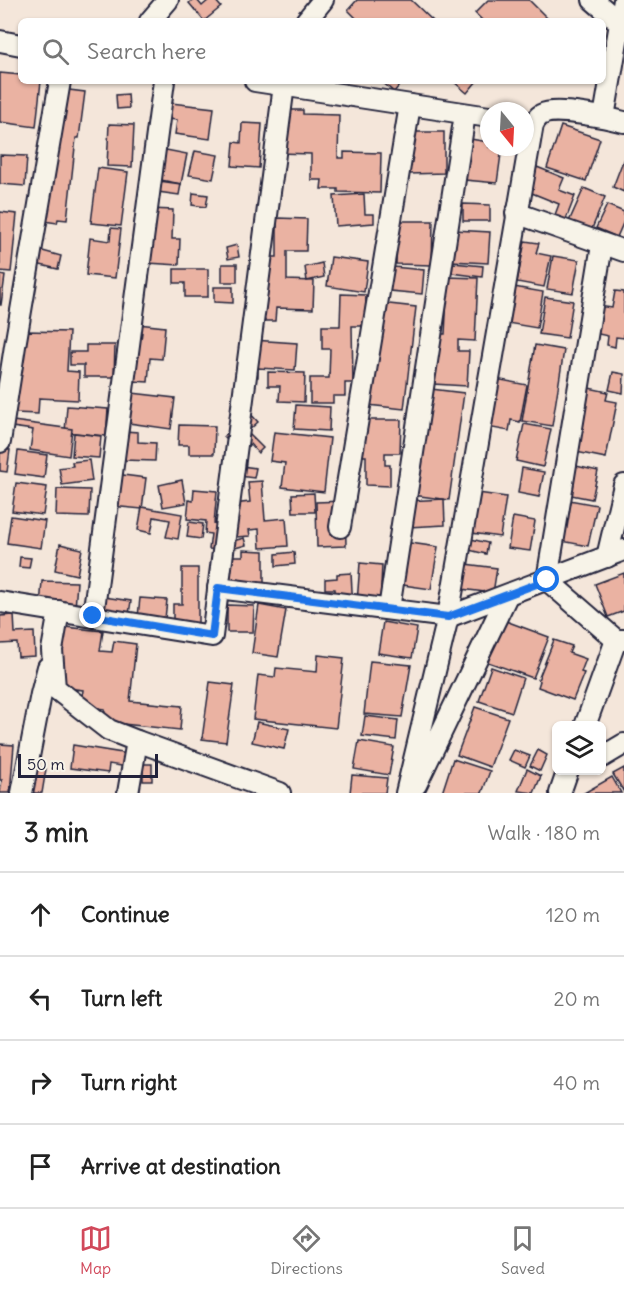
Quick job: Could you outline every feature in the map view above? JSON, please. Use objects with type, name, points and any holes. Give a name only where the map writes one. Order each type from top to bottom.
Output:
[{"type":"street","points":[[153,18],[168,0]]},
{"type":"street","points":[[308,18],[323,0]]},
{"type":"street","points":[[593,0],[620,23]]},
{"type":"street","points":[[604,117],[624,0]]},
{"type":"street","points":[[0,41],[18,44]]},
{"type":"street","points":[[0,442],[59,84]]},
{"type":"street","points":[[93,616],[164,84]]},
{"type":"street","points":[[277,84],[480,116]]},
{"type":"street","points":[[0,602],[212,636],[284,85]]},
{"type":"street","points":[[340,527],[410,105]]},
{"type":"street","points":[[534,120],[553,111],[604,117],[624,122]]},
{"type":"street","points":[[389,609],[465,114]]},
{"type":"street","points":[[406,793],[448,617],[524,156]]},
{"type":"street","points":[[516,213],[624,251]]},
{"type":"street","points":[[547,580],[602,245]]},
{"type":"street","points":[[218,588],[448,617],[615,554],[624,485]]},
{"type":"street","points":[[547,580],[620,640],[587,721]]},
{"type":"street","points":[[412,793],[507,596]]},
{"type":"street","points":[[22,793],[59,610]]},
{"type":"street","points":[[52,650],[55,688],[109,730],[280,793]]},
{"type":"street","points":[[128,793],[137,741]]},
{"type":"street","points":[[606,755],[624,744]]},
{"type":"building","points":[[197,0],[202,6],[209,0],[215,0],[221,7],[208,18],[202,18],[189,3]]},
{"type":"building","points":[[357,0],[411,0],[430,18],[356,18],[348,10]]},
{"type":"building","points":[[488,0],[529,0],[547,18],[480,18],[475,13]]},
{"type":"building","points":[[0,73],[18,75],[18,84],[41,84],[36,127],[0,122]]},
{"type":"building","points":[[385,84],[401,84],[394,92]]},
{"type":"building","points":[[456,84],[474,84],[467,93]]},
{"type":"building","points":[[53,88],[85,92],[79,138],[76,138],[67,220],[58,219],[57,223],[38,220]]},
{"type":"building","points":[[128,94],[129,108],[117,109],[116,95]]},
{"type":"building","points":[[171,103],[214,108],[210,139],[175,134],[177,120],[169,119]]},
{"type":"building","points":[[279,110],[303,110],[303,114],[339,115],[338,158],[344,158],[344,152],[381,153],[380,193],[338,192],[338,189],[321,189],[322,180],[311,180],[311,154],[279,153]]},
{"type":"building","points":[[242,123],[262,124],[259,168],[232,166],[234,142],[241,143]]},
{"type":"building","points":[[109,124],[134,125],[132,167],[107,166]]},
{"type":"building","points":[[561,126],[600,139],[586,181],[547,168]]},
{"type":"building","points":[[409,132],[444,132],[444,173],[409,174]]},
{"type":"building","points":[[470,139],[480,141],[480,156],[501,156],[497,183],[465,180]]},
{"type":"building","points":[[161,149],[187,154],[181,184],[156,179]]},
{"type":"building","points":[[195,151],[218,155],[213,179],[189,175]]},
{"type":"building","points":[[0,155],[27,156],[25,186],[0,184]]},
{"type":"building","points":[[624,158],[624,192],[613,187]]},
{"type":"building","points":[[537,167],[564,178],[559,190],[575,196],[563,227],[552,223],[559,204],[527,191]]},
{"type":"building","points":[[98,168],[128,172],[121,226],[91,223]]},
{"type":"building","points":[[159,181],[181,184],[179,195],[158,192]]},
{"type":"building","points":[[584,188],[605,197],[589,236],[567,226]]},
{"type":"building","points":[[193,193],[208,195],[206,207],[192,205]]},
{"type":"building","points":[[364,194],[365,214],[374,214],[374,223],[336,226],[334,196]]},
{"type":"building","points":[[463,204],[490,205],[490,221],[463,221]]},
{"type":"building","points":[[607,205],[624,212],[624,221],[617,237],[596,228]]},
{"type":"building","points":[[150,209],[173,210],[172,239],[180,239],[179,265],[148,263]]},
{"type":"building","points":[[0,212],[17,214],[11,272],[0,271]]},
{"type":"building","points":[[277,218],[307,219],[306,251],[287,251],[287,280],[314,281],[313,309],[276,308],[275,321],[264,321],[264,273],[252,257],[277,257]]},
{"type":"building","points":[[397,221],[433,221],[432,265],[396,264]]},
{"type":"building","points":[[111,228],[121,229],[115,278],[86,275],[90,238],[110,241]]},
{"type":"building","points":[[454,230],[490,232],[488,263],[451,261]]},
{"type":"building","points":[[525,241],[539,243],[536,253],[551,256],[544,287],[517,282]]},
{"type":"building","points":[[237,245],[239,257],[228,259],[226,248]]},
{"type":"building","points":[[39,250],[61,256],[58,269],[36,264]]},
{"type":"building","points":[[553,256],[579,260],[573,293],[547,289]]},
{"type":"building","points":[[331,257],[368,262],[364,292],[327,286]]},
{"type":"building","points":[[322,263],[324,277],[307,281],[305,267]]},
{"type":"building","points":[[453,263],[483,266],[482,277],[452,273]]},
{"type":"building","points":[[222,264],[237,264],[237,282],[222,282]]},
{"type":"building","points":[[393,267],[424,270],[422,294],[390,291]]},
{"type":"building","points":[[174,269],[208,269],[208,297],[185,297],[185,283],[174,283]]},
{"type":"building","points":[[0,275],[5,276],[1,305],[0,305]]},
{"type":"building","points":[[448,277],[478,278],[475,341],[458,340],[458,351],[469,351],[467,386],[433,384],[438,334],[445,334]]},
{"type":"building","points":[[214,287],[233,287],[233,303],[214,302]]},
{"type":"building","points":[[514,287],[543,292],[537,328],[507,323]]},
{"type":"building","points":[[615,291],[624,292],[624,338],[616,337],[615,347],[607,345],[608,336],[594,333],[599,306],[612,308]]},
{"type":"building","points":[[341,294],[366,295],[365,326],[352,326],[353,383],[345,383],[345,396],[333,396],[333,403],[310,403],[310,378],[329,378],[330,349],[322,349],[322,326],[340,326]]},
{"type":"building","points":[[545,297],[573,301],[567,338],[539,334]]},
{"type":"building","points":[[380,303],[416,307],[404,409],[368,405]]},
{"type":"building","points":[[138,324],[165,327],[162,359],[150,358],[148,382],[133,381]]},
{"type":"building","points":[[25,331],[69,332],[67,371],[79,372],[78,400],[39,398],[38,414],[15,413],[17,361],[24,361]]},
{"type":"building","points":[[253,340],[297,343],[295,370],[258,368],[258,377],[242,376]]},
{"type":"building","points":[[86,345],[115,345],[114,377],[84,377],[84,365],[70,365],[70,352],[86,352]]},
{"type":"building","points":[[535,345],[564,350],[552,426],[522,421]]},
{"type":"building","points":[[268,372],[305,373],[304,402],[279,401],[280,386],[268,386]]},
{"type":"building","points":[[613,372],[624,374],[623,393],[609,390]]},
{"type":"building","points":[[496,379],[527,385],[520,422],[511,420],[509,431],[487,427]]},
{"type":"building","points":[[584,387],[608,392],[606,400],[617,402],[606,458],[571,451]]},
{"type":"building","points":[[431,389],[464,393],[449,500],[413,495]]},
{"type":"building","points":[[132,393],[175,398],[171,429],[129,423]]},
{"type":"building","points":[[296,405],[330,407],[329,431],[294,429]]},
{"type":"building","points":[[67,406],[108,409],[106,436],[65,432]]},
{"type":"building","points":[[249,412],[258,422],[247,432],[263,448],[258,453],[250,444],[241,453],[224,436]]},
{"type":"building","points":[[362,420],[401,420],[400,453],[385,453],[385,465],[390,465],[390,486],[366,485],[366,456],[362,456]]},
{"type":"building","points":[[13,421],[72,429],[69,456],[30,450],[33,430],[12,427]]},
{"type":"building","points":[[524,424],[551,429],[543,467],[516,461]]},
{"type":"building","points":[[179,425],[215,426],[214,454],[189,454],[189,445],[178,445]]},
{"type":"building","points":[[124,431],[138,432],[138,442],[156,443],[155,461],[123,460]]},
{"type":"building","points":[[274,432],[330,438],[324,492],[282,487],[285,463],[270,461]]},
{"type":"building","points":[[74,433],[101,436],[99,458],[72,456]]},
{"type":"building","points":[[0,449],[10,450],[7,472],[0,471]]},
{"type":"building","points":[[18,451],[47,455],[44,478],[15,474]]},
{"type":"building","points":[[89,460],[92,481],[62,485],[59,468],[73,466],[72,462]]},
{"type":"building","points":[[226,464],[256,468],[254,478],[224,474]]},
{"type":"building","points":[[572,465],[598,471],[592,499],[566,494]]},
{"type":"building","points":[[522,468],[544,472],[539,497],[518,493]]},
{"type":"building","points":[[115,474],[146,478],[142,509],[111,506]]},
{"type":"building","points":[[182,480],[186,503],[163,507],[159,485]]},
{"type":"building","points":[[262,481],[265,520],[286,518],[288,546],[260,548],[259,529],[249,530],[250,536],[236,537],[234,516],[224,505],[250,502],[248,482]]},
{"type":"building","points":[[16,483],[47,487],[43,515],[12,511]]},
{"type":"building","points":[[57,489],[90,490],[89,517],[56,516]]},
{"type":"building","points":[[194,489],[217,491],[214,523],[231,525],[228,550],[209,549],[211,534],[205,533],[206,521],[187,519],[189,500],[193,501]]},
{"type":"building","points":[[314,493],[315,512],[293,512],[292,494]]},
{"type":"building","points":[[478,493],[506,497],[500,537],[472,533]]},
{"type":"building","points":[[444,499],[445,525],[408,527],[407,501]]},
{"type":"building","points":[[564,499],[597,505],[588,546],[556,540]]},
{"type":"building","points":[[345,501],[346,546],[317,547],[316,502]]},
{"type":"building","points":[[142,507],[182,514],[178,539],[166,537],[170,520],[154,517],[151,533],[138,530]]},
{"type":"building","points":[[11,516],[45,521],[41,548],[7,543]]},
{"type":"building","points":[[513,517],[535,521],[530,551],[508,548]]},
{"type":"building","points":[[189,522],[203,524],[201,539],[187,537]]},
{"type":"building","points":[[244,538],[246,545],[235,548],[233,541]]},
{"type":"building","points":[[471,539],[488,543],[486,554],[469,550]]},
{"type":"building","points":[[403,542],[438,547],[431,589],[396,584]]},
{"type":"building","points":[[60,544],[82,549],[77,575],[55,570]]},
{"type":"building","points":[[243,550],[264,551],[264,596],[224,596],[224,556],[243,556]]},
{"type":"building","points":[[294,552],[295,564],[276,566],[276,554]]},
{"type":"building","points":[[20,557],[31,558],[29,568],[19,567]]},
{"type":"building","points":[[360,563],[382,565],[380,605],[357,603]]},
{"type":"building","points":[[465,564],[497,568],[493,593],[461,589]]},
{"type":"building","points":[[182,568],[198,568],[198,625],[173,625],[173,604],[182,604]]},
{"type":"building","points":[[351,573],[353,608],[336,609],[335,589],[325,589],[325,579],[337,578],[337,574]]},
{"type":"building","points":[[624,573],[624,611],[608,617],[595,584]]},
{"type":"building","points":[[42,581],[77,582],[75,609],[40,607]]},
{"type":"building","points":[[104,597],[131,601],[127,627],[100,623]]},
{"type":"building","points":[[140,598],[167,600],[164,628],[137,626]]},
{"type":"building","points":[[227,605],[254,606],[253,632],[227,632]]},
{"type":"building","points":[[259,605],[286,610],[278,657],[252,653]]},
{"type":"building","points":[[14,615],[15,633],[34,632],[35,656],[18,657],[17,643],[0,644],[0,616]]},
{"type":"building","points":[[503,620],[549,637],[533,678],[488,662]]},
{"type":"building","points":[[383,622],[417,628],[412,658],[378,653]]},
{"type":"building","points":[[65,627],[103,631],[100,651],[112,652],[114,641],[136,644],[130,701],[182,706],[180,730],[104,722],[105,709],[81,706],[83,690],[59,687]]},
{"type":"building","points":[[554,640],[572,646],[569,653],[586,659],[581,672],[584,673],[573,700],[538,687],[540,681],[538,680]]},
{"type":"building","points":[[318,655],[344,658],[336,728],[253,719],[258,675],[275,677],[276,668],[317,672]]},
{"type":"building","points":[[370,661],[411,665],[402,717],[364,714]]},
{"type":"building","points":[[491,667],[523,678],[512,712],[479,701]]},
{"type":"building","points":[[210,682],[234,685],[226,742],[202,739]]},
{"type":"building","points":[[475,707],[508,718],[490,767],[457,755]]},
{"type":"building","points":[[365,716],[398,720],[396,740],[362,736]]},
{"type":"building","points":[[257,722],[289,729],[284,749],[252,742]]},
{"type":"building","points":[[359,741],[394,747],[389,775],[354,769]]},
{"type":"building","points":[[0,744],[14,745],[10,793],[0,793],[2,780],[0,780]]},
{"type":"building","points":[[73,745],[128,754],[127,767],[109,764],[108,773],[70,768]]},
{"type":"building","points":[[514,750],[530,756],[525,767],[509,760]]},
{"type":"building","points":[[538,750],[547,755],[540,771],[530,766]]},
{"type":"building","points":[[453,759],[490,771],[482,793],[442,793]]},
{"type":"building","points":[[143,764],[152,764],[152,781],[143,781]]},
{"type":"building","points":[[23,766],[46,769],[42,793],[19,793]]},
{"type":"building","points":[[624,768],[624,792],[613,774]]},
{"type":"building","points":[[527,769],[541,776],[534,793],[518,791]]},
{"type":"building","points":[[352,775],[387,778],[385,793],[350,793]]},
{"type":"building","points":[[612,777],[621,793],[584,793]]},
{"type":"route","points":[[93,616],[212,636],[218,588],[448,617],[547,580]]}]
